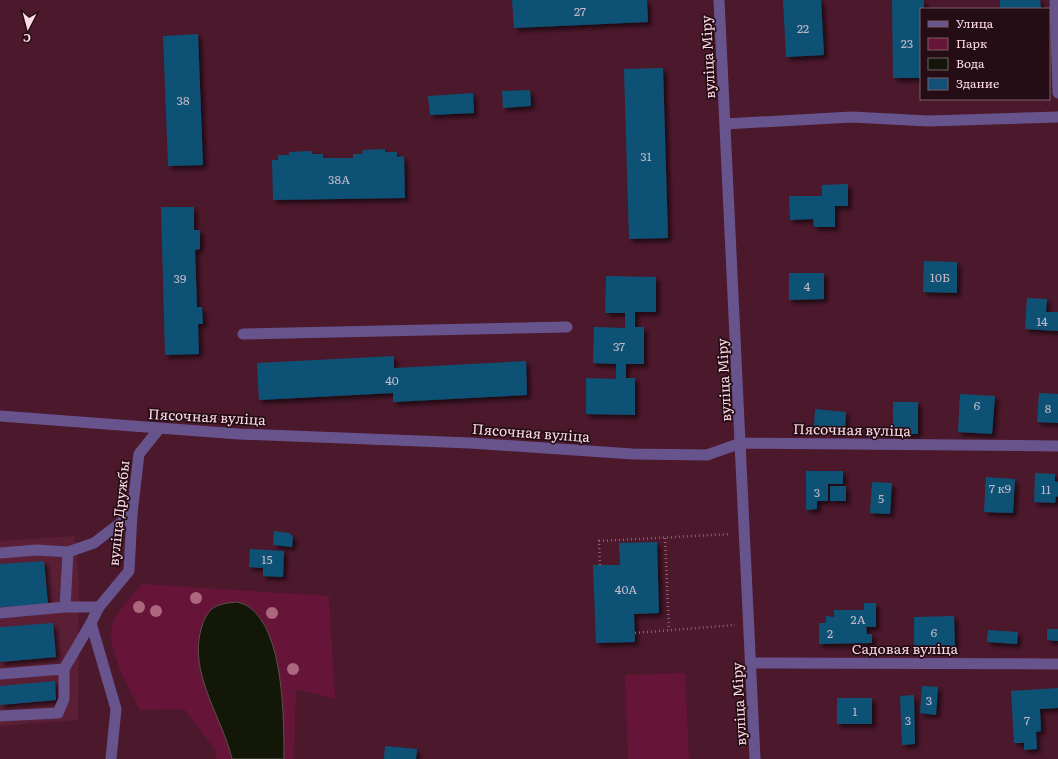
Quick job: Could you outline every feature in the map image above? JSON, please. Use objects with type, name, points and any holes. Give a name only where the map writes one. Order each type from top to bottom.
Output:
[{"type":"street","name":"вуліца Міру","points":[[719,0],[755,759]]},
{"type":"street","points":[[1055,0],[1058,93]]},
{"type":"street","points":[[725,124],[852,117],[928,120],[1058,117]]},
{"type":"street","points":[[244,334],[567,327]]},
{"type":"street","name":"Пясочная вуліца","points":[[0,416],[159,428],[470,443],[633,454],[707,455],[741,443],[1058,446]]},
{"type":"street","name":"вуліца Дружбы","points":[[64,669],[91,624],[99,607],[129,571],[132,514],[139,454],[159,428]]},
{"type":"street","points":[[0,553],[37,550],[68,552],[94,543],[132,514]]},
{"type":"street","points":[[65,607],[68,552]]},
{"type":"street","points":[[0,613],[65,607],[99,607]]},
{"type":"street","points":[[91,624],[116,709],[111,759]]},
{"type":"street","name":"Садовая вуліца","points":[[751,663],[1058,664]]},
{"type":"street","points":[[0,674],[64,669],[64,699],[58,713],[0,716]]},
{"type":"path","points":[[600,565],[599,541],[625,541],[745,534]]},
{"type":"path","points":[[665,538],[669,630]]},
{"type":"path","points":[[635,633],[749,624]]},
{"type":"shaded area","points":[[75,536],[79,582],[78,720],[0,726],[0,541]]},
{"type":"green space","points":[[142,584],[329,596],[335,699],[296,689],[294,759],[216,759],[216,751],[184,709],[140,710],[118,664],[111,639],[115,618]]},
{"type":"green space","points":[[685,673],[689,759],[628,759],[625,675]]},
{"type":"water","points":[[237,602],[249,607],[261,619],[269,635],[275,655],[280,677],[282,700],[284,759],[232,759],[202,677],[199,660],[199,643],[204,621],[208,614],[216,606]]},
{"type":"building","points":[[512,0],[647,0],[648,22],[514,28]]},
{"type":"building","points":[[783,0],[821,0],[824,55],[786,57]]},
{"type":"building","points":[[892,0],[924,0],[924,8],[920,8],[920,78],[893,78]]},
{"type":"building","points":[[1000,0],[1040,0],[1041,8],[1000,8]]},
{"type":"building","points":[[198,34],[203,165],[168,166],[163,36]]},
{"type":"building","points":[[663,68],[668,238],[629,239],[624,69]]},
{"type":"building","points":[[530,90],[531,106],[503,108],[502,91]]},
{"type":"building","points":[[473,93],[474,113],[430,115],[428,96]]},
{"type":"building","points":[[385,149],[385,152],[397,152],[397,157],[404,156],[405,198],[273,200],[272,160],[278,160],[278,155],[289,155],[289,152],[312,151],[312,154],[323,154],[323,158],[353,158],[353,154],[362,154],[363,150]]},
{"type":"building","points":[[848,184],[848,206],[835,206],[835,227],[814,227],[813,219],[790,220],[789,196],[822,196],[822,185]]},
{"type":"building","points":[[161,207],[194,207],[194,230],[200,230],[200,249],[195,250],[197,307],[202,307],[203,324],[198,324],[199,354],[165,355]]},
{"type":"building","points":[[924,261],[957,262],[957,293],[923,292]]},
{"type":"building","points":[[789,273],[824,273],[824,299],[789,300]]},
{"type":"building","points":[[606,276],[656,277],[656,312],[635,312],[635,327],[644,327],[644,364],[626,364],[626,378],[635,378],[635,415],[586,414],[586,378],[616,379],[616,364],[593,363],[594,327],[625,328],[625,313],[605,313]]},
{"type":"building","points":[[1027,298],[1047,299],[1046,312],[1058,312],[1058,331],[1025,329]]},
{"type":"building","points":[[394,356],[394,368],[526,361],[527,395],[393,402],[393,393],[259,400],[257,363]]},
{"type":"building","points":[[1039,393],[1058,394],[1058,423],[1037,422]]},
{"type":"building","points":[[960,394],[995,396],[992,434],[958,432]]},
{"type":"building","points":[[893,402],[918,402],[918,434],[893,434]]},
{"type":"building","points":[[815,409],[846,412],[845,429],[814,426]]},
{"type":"building","points":[[806,471],[843,471],[843,484],[828,484],[828,501],[817,501],[817,509],[806,510]]},
{"type":"building","points":[[1035,473],[1055,474],[1055,481],[1058,482],[1058,497],[1056,496],[1055,503],[1034,502]]},
{"type":"building","points":[[986,477],[1015,479],[1013,513],[984,512]]},
{"type":"building","points":[[872,482],[892,483],[890,514],[870,513]]},
{"type":"building","points":[[830,486],[846,486],[846,501],[830,501]]},
{"type":"building","points":[[274,531],[289,533],[293,536],[292,547],[273,545]]},
{"type":"building","points":[[657,542],[659,613],[634,614],[635,642],[596,643],[593,565],[620,565],[619,543]]},
{"type":"building","points":[[250,549],[284,551],[283,577],[263,576],[263,568],[249,567]]},
{"type":"building","points":[[44,561],[48,604],[0,607],[0,564]]},
{"type":"building","points":[[864,603],[876,603],[876,627],[866,627],[867,634],[872,634],[872,643],[819,644],[819,623],[826,623],[826,616],[834,617],[834,610],[864,610]]},
{"type":"building","points":[[954,616],[955,646],[914,647],[914,617]]},
{"type":"building","points":[[53,623],[56,657],[0,662],[0,627]]},
{"type":"building","points":[[1047,629],[1058,629],[1058,641],[1047,640]]},
{"type":"building","points":[[988,630],[1018,632],[1017,644],[987,642]]},
{"type":"building","points":[[55,681],[56,700],[0,705],[0,686]]},
{"type":"building","points":[[922,686],[938,687],[936,715],[920,713]]},
{"type":"building","points":[[1058,688],[1058,708],[1040,709],[1041,731],[1036,732],[1037,749],[1024,750],[1024,743],[1014,743],[1011,691]]},
{"type":"building","points":[[914,695],[915,744],[902,745],[900,696]]},
{"type":"building","points":[[837,698],[872,698],[872,724],[837,724]]},
{"type":"building","points":[[385,746],[417,749],[416,759],[384,759]]}]
